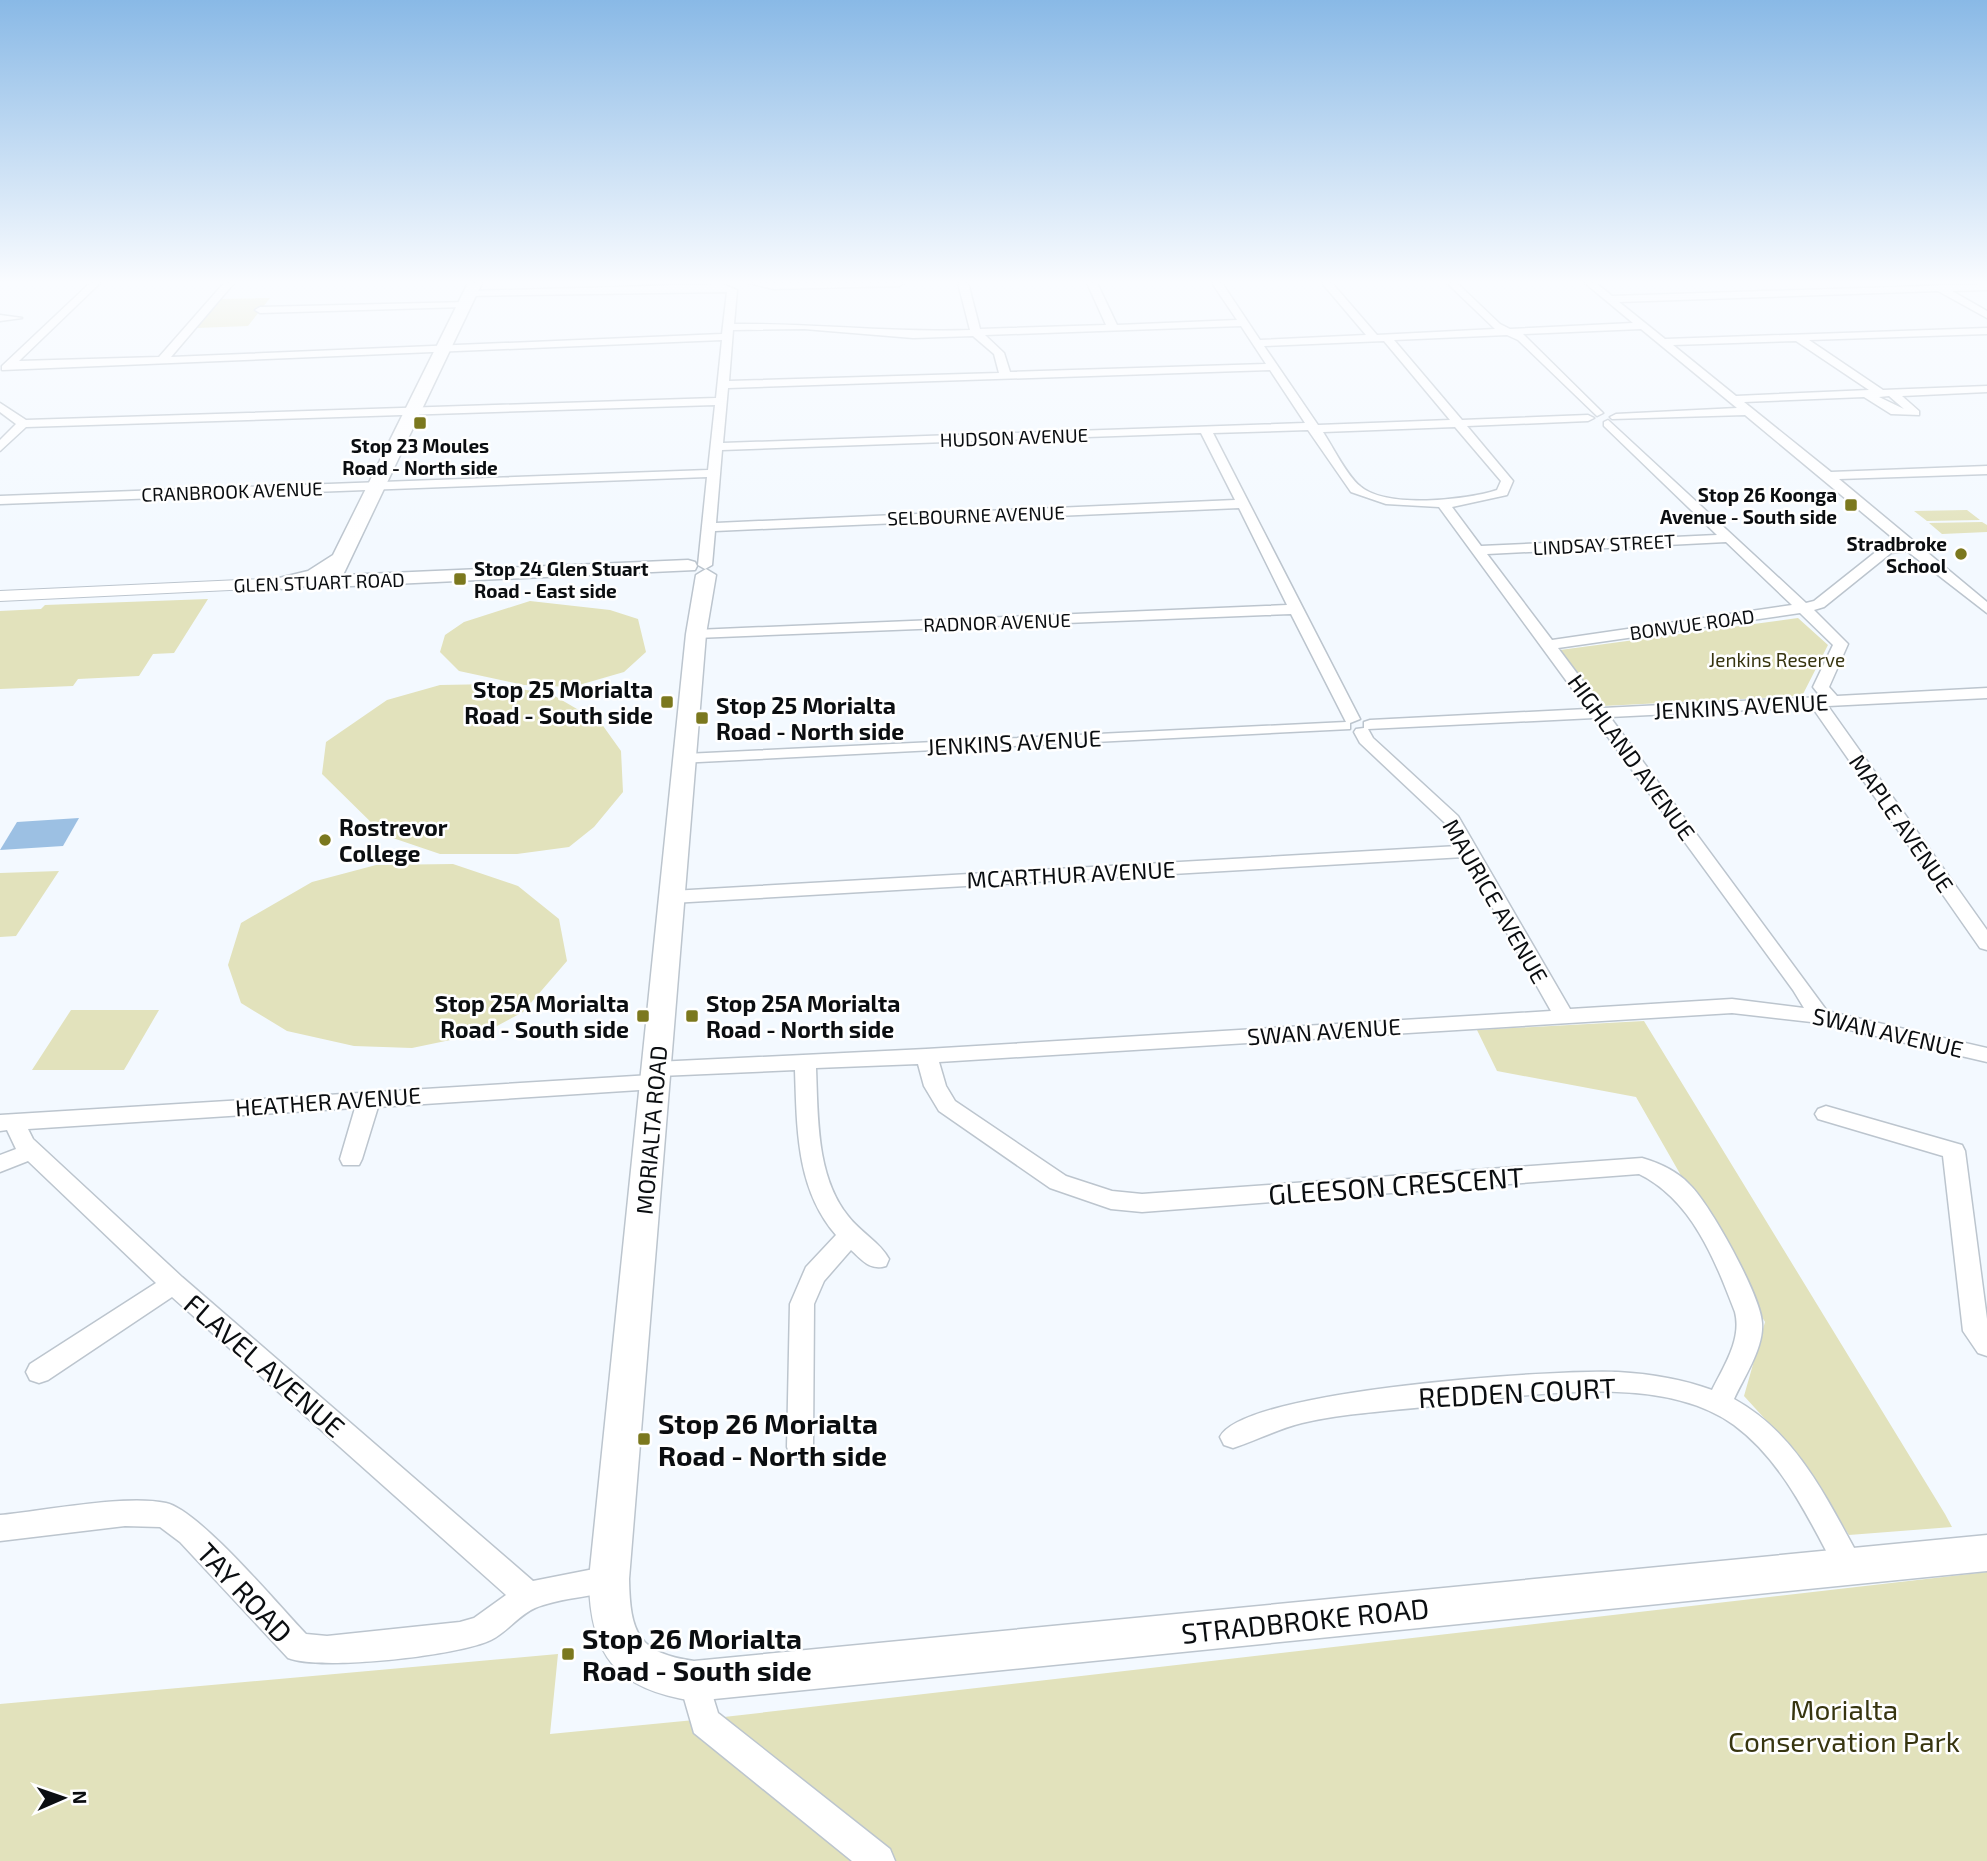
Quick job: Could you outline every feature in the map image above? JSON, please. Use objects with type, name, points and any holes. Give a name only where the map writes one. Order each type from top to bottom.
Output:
[{"type":"main road","points":[[330,581],[432,370]]},
{"type":"main road","points":[[282,583],[315,575],[340,559]]},
{"type":"main road","name":"GLEN STUART ROAD","points":[[330,581],[638,569],[694,576]]},
{"type":"main road","name":"MORIALTA ROAD","points":[[628,1658],[617,1636],[608,1606],[609,1579],[696,635],[694,576]]},
{"type":"main road","name":"STRADBROKE ROAD","points":[[628,1658],[648,1673],[664,1678],[694,1681],[1987,1553]]},
{"type":"street","name":"MORIALTA ROAD","points":[[694,576],[710,527],[723,370]]},
{"type":"street","points":[[1004,370],[1006,376]]},
{"type":"street","points":[[722,386],[1188,370]]},
{"type":"street","points":[[1274,370],[1349,484],[1362,494],[1391,501],[1480,500],[1493,497],[1507,487],[1507,481],[1414,370]]},
{"type":"street","points":[[1551,370],[1592,416]]},
{"type":"street","points":[[1698,370],[1987,609]]},
{"type":"street","points":[[1850,370],[1915,413],[1895,412],[1865,393]]},
{"type":"street","points":[[1734,399],[1987,389]]},
{"type":"street","points":[[0,420],[721,401]]},
{"type":"street","points":[[0,406],[19,420]]},
{"type":"street","name":"HUDSON AVENUE","points":[[717,447],[1592,416],[1612,420],[1749,411]]},
{"type":"street","points":[[0,447],[19,420]]},
{"type":"street","name":"MAPLE AVENUE","points":[[1612,420],[1841,644],[1821,687],[1825,702],[1987,944]]},
{"type":"street","name":"MAURICE AVENUE","points":[[1205,429],[1366,740],[1446,813],[1564,1016]]},
{"type":"street","points":[[1829,476],[1987,470]]},
{"type":"street","name":"CRANBROOK AVENUE","points":[[0,500],[715,473]]},
{"type":"street","name":"HIGHLAND AVENUE","points":[[1441,501],[1600,713],[1820,1016]]},
{"type":"street","name":"SELBOURNE AVENUE","points":[[710,527],[1243,503]]},
{"type":"street","name":"LINDSAY STREET","points":[[1478,550],[1731,538]]},
{"type":"street","name":"BONVUE ROAD","points":[[1549,645],[1819,604],[1887,550],[1910,546]]},
{"type":"street","name":"GLEN STUART ROAD","points":[[0,596],[330,581]]},
{"type":"street","name":"BONVUE ROAD","points":[[1782,588],[1800,593],[1831,594]]},
{"type":"street","name":"RADNOR AVENUE","points":[[696,635],[1297,609]]},
{"type":"street","name":"JENKINS AVENUE","points":[[685,759],[1987,693]]},
{"type":"street","name":"MCARTHUR AVENUE","points":[[672,897],[1469,851]]},
{"type":"street","name":"SWAN AVENUE","points":[[656,1076],[805,1063],[1732,1006],[1820,1016],[1987,1055]]},
{"type":"street","name":"GLEESON CRESCENT","points":[[926,1056],[935,1086],[947,1106],[1058,1182],[1111,1200],[1142,1203],[1642,1166],[1674,1183],[1688,1197],[1743,1299],[1750,1321],[1748,1334],[1719,1403]]},
{"type":"street","points":[[805,1063],[810,1140],[819,1188],[839,1223],[877,1259]]},
{"type":"street","name":"HEATHER AVENUE","points":[[7,1122],[369,1099],[656,1076]]},
{"type":"street","points":[[351,1159],[369,1099]]},
{"type":"street","points":[[1826,1114],[1954,1152],[1976,1331],[1987,1346]]},
{"type":"street","name":"FLAVEL AVENUE","points":[[7,1122],[24,1144],[173,1284],[528,1596]]},
{"type":"street","points":[[0,1164],[32,1151]]},
{"type":"street","points":[[800,1447],[802,1315],[806,1286],[816,1270],[852,1235]]},
{"type":"street","points":[[39,1372],[173,1284]]},
{"type":"street","name":"REDDEN COURT","points":[[1233,1437],[1251,1427],[1335,1405],[1529,1385],[1584,1383],[1682,1391],[1719,1403],[1748,1421],[1770,1441],[1797,1475],[1849,1566]]},
{"type":"street","name":"TAY ROAD","points":[[0,1528],[125,1514],[164,1515],[190,1533],[299,1648],[327,1650],[460,1636],[482,1629],[528,1596],[609,1579]]},
{"type":"street","points":[[694,1681],[705,1722],[878,1861]]},
{"type":"green space","points":[[1967,510],[1980,520],[1927,521],[1914,511]]},
{"type":"green space","points":[[1982,522],[1987,525],[1987,532],[1942,534],[1929,523]]},
{"type":"green space","points":[[208,599],[174,653],[153,654],[139,676],[78,679],[73,686],[0,689],[0,611],[41,609],[45,605]]},
{"type":"green space","points":[[530,601],[610,610],[638,619],[646,652],[624,672],[572,687],[524,685],[459,671],[440,652],[445,635],[464,622]]},
{"type":"green space","name":"Jenkins Reserve","points":[[1798,618],[1828,645],[1802,696],[1603,706],[1560,650]]},
{"type":"green space","points":[[495,684],[553,695],[601,723],[621,751],[623,792],[594,827],[569,847],[517,854],[440,854],[384,835],[322,774],[326,742],[387,700],[440,685]]},
{"type":"green space","points":[[453,864],[518,886],[559,919],[567,961],[523,1012],[484,1033],[412,1048],[354,1046],[287,1031],[241,1003],[228,965],[241,923],[312,882],[376,865]]},
{"type":"green space","points":[[59,871],[16,936],[0,937],[0,873]]},
{"type":"green space","points":[[71,1010],[159,1010],[124,1070],[32,1070]]},
{"type":"green space","points":[[1644,1021],[1952,1527],[1849,1535],[1797,1454],[1744,1396],[1765,1322],[1636,1097],[1497,1071],[1477,1030]]},
{"type":"green space","name":"Morialta Conservation Park","points":[[1987,1572],[1987,1861],[0,1861],[0,1704],[558,1654],[550,1734],[715,1718]]},
{"type":"water","points":[[79,818],[63,846],[0,850],[17,822]]},
{"type":"place","name":"Stop 23 Moules Road - North side","points":[[420,423]]},
{"type":"place","name":"Stop 26 Koonga Avenue - South side","points":[[1851,505]]},
{"type":"place","name":"Stradbroke School","points":[[1961,554]]},
{"type":"place","name":"Stop 24 Glen Stuart Road - East side","points":[[460,579]]},
{"type":"place","name":"Stop 25 Morialta Road - South side","points":[[667,702]]},
{"type":"place","name":"Stop 25 Morialta Road - North side","points":[[702,718]]},
{"type":"place","name":"Rostrevor College","points":[[325,840]]},
{"type":"place","name":"Stop 25A Morialta Road - South side","points":[[643,1016]]},
{"type":"place","name":"Stop 25A Morialta Road - North side","points":[[692,1016]]},
{"type":"place","name":"Stop 26 Morialta Road - North side","points":[[644,1439]]},
{"type":"place","name":"Stop 26 Morialta Road - South side","points":[[568,1654]]}]
